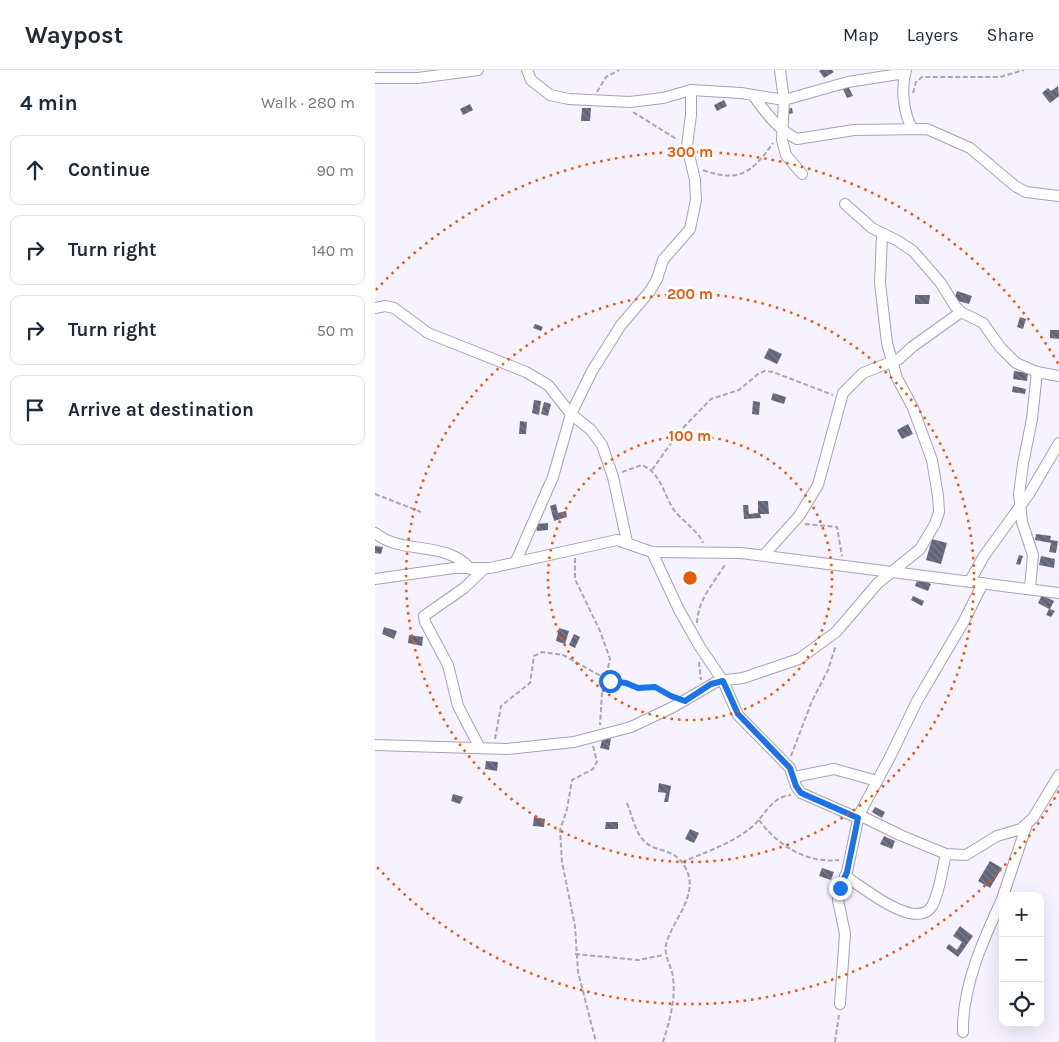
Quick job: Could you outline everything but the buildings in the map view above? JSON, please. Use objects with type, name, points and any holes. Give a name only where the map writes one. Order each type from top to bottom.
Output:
[{"type":"street","points":[[375,78],[418,78],[478,70]]},
{"type":"street","points":[[527,70],[531,80],[550,95],[620,101],[663,98],[691,90],[753,95],[784,100],[835,85],[906,72],[903,82],[906,107],[912,128]]},
{"type":"street","points":[[780,70],[784,100],[781,129],[786,155],[802,174]]},
{"type":"street","points":[[516,561],[553,477],[571,414],[608,344],[650,291],[667,255],[690,229],[696,200],[695,180],[688,153],[691,90]]},
{"type":"street","points":[[753,95],[766,113],[790,136],[801,139],[854,130],[891,131],[912,128],[927,129],[962,143],[1015,186],[1026,192],[1059,196]]},
{"type":"street","points":[[845,204],[866,224],[882,234],[898,240],[913,251],[929,267],[961,312],[983,323],[1007,355],[1016,363],[1037,372],[1059,376]]},
{"type":"street","points":[[375,745],[480,748],[542,746],[603,736],[631,727],[723,681],[743,678],[793,662],[822,644],[840,627],[878,583],[920,549],[935,524],[939,512],[932,460],[916,416],[892,363],[887,343],[880,288],[882,234]]},
{"type":"street","points":[[375,308],[385,306],[394,308],[428,333],[537,378],[553,390],[571,414],[598,438],[606,453],[627,542]]},
{"type":"street","points":[[764,556],[793,524],[811,498],[823,473],[841,397],[863,374],[892,363],[961,312]]},
{"type":"street","points":[[1030,588],[1033,555],[1022,522],[1019,506],[1020,482],[1033,419],[1037,372]]},
{"type":"street","points":[[969,581],[1059,444]]},
{"type":"street","points":[[375,534],[387,541],[450,553],[471,569]]},
{"type":"street","points":[[375,580],[454,568],[484,569],[609,540],[627,542],[652,552],[733,552],[1059,593]]},
{"type":"street","points":[[652,552],[666,586],[697,641],[723,681],[738,714],[787,765],[801,793],[946,854],[966,855],[983,843],[997,836],[1021,829],[1028,823]]},
{"type":"street","points":[[480,748],[463,717],[448,665],[425,622],[424,616],[464,588],[484,569]]},
{"type":"street","points":[[840,1004],[845,934],[838,900],[851,858],[859,816],[917,701],[963,623],[983,583]]},
{"type":"street","points":[[794,777],[834,769],[877,781]]},
{"type":"street","points":[[1004,892],[1028,823],[1059,775]]},
{"type":"street","points":[[845,876],[878,898],[916,915],[925,913],[933,904],[946,854]]},
{"type":"street","points":[[963,1032],[963,1018],[967,1000],[984,939],[999,905]]},
{"type":"path","points":[[593,100],[602,80],[619,70]]},
{"type":"path","points":[[906,107],[917,82],[922,77],[1000,77],[1024,70]]},
{"type":"path","points":[[620,101],[623,106],[675,138],[703,170],[724,177],[737,176],[758,162],[781,129]]},
{"type":"path","points":[[652,470],[679,432],[711,400],[717,396],[739,390],[758,374],[765,371],[825,394],[841,397]]},
{"type":"path","points":[[613,477],[636,466],[642,465],[652,470],[675,511],[696,532],[706,552]]},
{"type":"path","points":[[375,494],[421,512]]},
{"type":"path","points":[[793,524],[837,526],[844,566]]},
{"type":"path","points":[[576,548],[575,579],[603,638],[610,659],[599,711],[603,736]]},
{"type":"path","points":[[697,641],[699,606],[733,552]]},
{"type":"path","points":[[787,765],[812,702],[828,670],[840,627]]},
{"type":"path","points":[[495,748],[495,734],[501,706],[530,683],[533,660],[538,652],[563,655],[605,679],[626,683],[635,688],[655,687],[685,701]]},
{"type":"path","points":[[698,658],[703,690]]},
{"type":"path","points":[[591,738],[597,762],[593,769],[572,780],[567,809],[560,830],[562,862],[575,926],[575,954],[596,1042]]},
{"type":"path","points":[[682,862],[739,836],[759,820],[778,799],[801,793]]},
{"type":"path","points":[[627,803],[641,837],[651,846],[672,852],[682,862],[691,881],[689,896],[667,942],[665,954],[674,980],[670,1015],[663,1042]]},
{"type":"path","points":[[759,820],[771,836],[801,855],[821,859],[851,858]]},
{"type":"path","points":[[575,954],[638,960],[665,954]]},
{"type":"path","points":[[835,1042],[840,1004]]},
{"type":"route","points":[[610,681],[626,683],[635,688],[655,687],[676,699],[685,701],[711,684],[723,681],[733,707],[747,726],[790,768],[795,784],[801,793],[858,818],[847,872],[840,888]]}]
